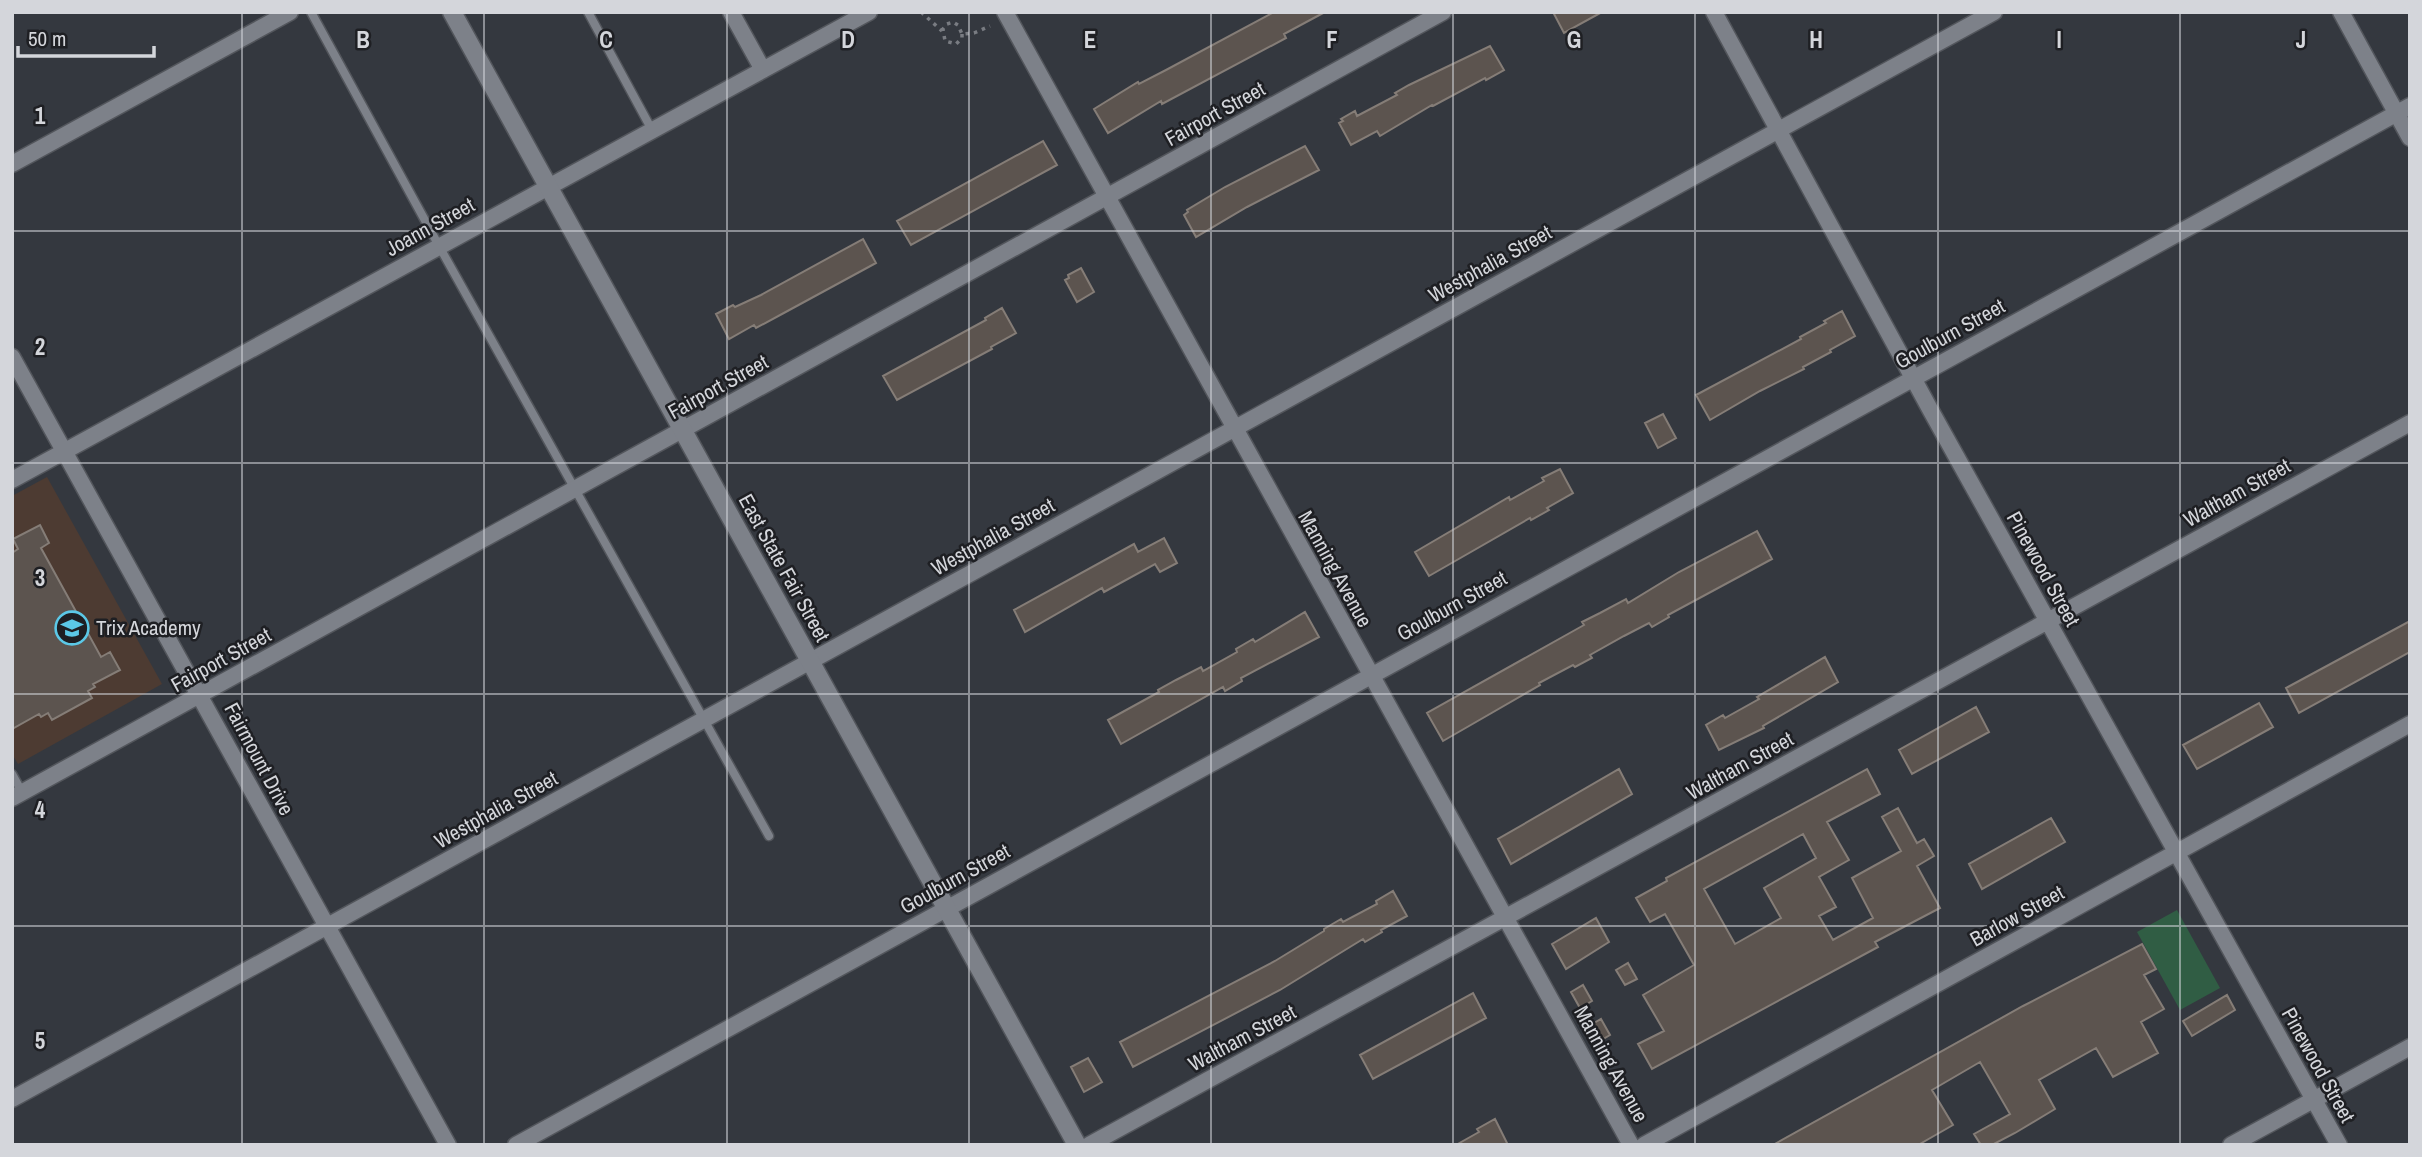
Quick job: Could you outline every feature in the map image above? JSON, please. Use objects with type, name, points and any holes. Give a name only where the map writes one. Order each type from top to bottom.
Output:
[{"type":"street","points":[[12,164],[290,12]]},
{"type":"street","name":"East State Fair Street","points":[[452,12],[1077,1145]]},
{"type":"street","points":[[731,12],[763,70]]},
{"type":"street","name":"Joann Street","points":[[12,480],[763,70],[851,16],[869,12]]},
{"type":"street","name":"Manning Avenue","points":[[1005,12],[1631,1145]]},
{"type":"street","name":"Fairport Street","points":[[17,795],[1443,12]]},
{"type":"street","name":"Pinewood Street","points":[[1714,12],[2175,853],[2339,1145]]},
{"type":"street","name":"Westphalia Street","points":[[12,1099],[1994,12]]},
{"type":"street","points":[[2341,12],[2403,109],[2410,138]]},
{"type":"street","name":"Goulburn Street","points":[[516,1145],[2403,109]]},
{"type":"street","name":"Fairmount Drive","points":[[12,356],[448,1145]]},
{"type":"street","name":"Waltham Street","points":[[1089,1145],[2410,423]]},
{"type":"street","name":"Barlow Street","points":[[1644,1145],[2410,724]]},
{"type":"street","points":[[2231,1145],[2410,1047]]},
{"type":"lane","points":[[311,12],[769,836]]},
{"type":"lane","points":[[589,12],[652,130]]},
{"type":"lane","points":[[12,774],[17,795]]},
{"type":"path","points":[[921,12],[942,31],[945,41],[956,44],[962,38],[958,25],[953,22],[947,24],[942,31]]},
{"type":"path","points":[[962,34],[974,33],[990,26]]},
{"type":"shaded area","name":"Trix Academy","points":[[47,477],[162,684],[18,764],[12,754],[12,496]]},
{"type":"green space","points":[[2177,910],[2220,988],[2180,1010],[2137,932]]},
{"type":"building","points":[[1274,12],[1325,12],[1284,34],[1286,38],[1162,104],[1161,101],[1108,133],[1094,109],[1138,82],[1139,84]]},
{"type":"building","points":[[1553,12],[1602,12],[1564,33]]},
{"type":"building","points":[[1490,46],[1504,70],[1432,105],[1380,136],[1377,131],[1351,145],[1339,123],[1343,121],[1341,119],[1355,111],[1357,116],[1397,95],[1395,93],[1409,85]]},
{"type":"building","points":[[1043,141],[1057,165],[911,245],[897,221]]},
{"type":"building","points":[[1305,146],[1319,170],[1196,237],[1184,215],[1187,210],[1225,187]]},
{"type":"building","points":[[863,239],[876,263],[756,328],[754,325],[729,339],[716,314],[761,295]]},
{"type":"building","points":[[1081,268],[1094,292],[1077,302],[1065,280],[1069,278],[1068,275]]},
{"type":"building","points":[[1002,308],[1016,333],[991,347],[992,349],[897,400],[883,376],[986,320],[985,318]]},
{"type":"building","points":[[1842,311],[1855,336],[1803,367],[1804,369],[1710,420],[1696,395],[1801,339],[1800,337]]},
{"type":"building","points":[[1663,414],[1676,438],[1658,448],[1645,423]]},
{"type":"building","points":[[1560,469],[1573,493],[1547,508],[1549,510],[1531,520],[1530,518],[1429,576],[1415,552],[1509,497],[1510,500],[1544,481],[1542,478]]},
{"type":"building","points":[[40,525],[49,543],[41,548],[101,657],[110,652],[120,670],[93,684],[95,687],[88,691],[92,698],[52,720],[48,713],[41,717],[39,714],[12,729],[12,553],[18,549],[13,539]]},
{"type":"building","points":[[1757,531],[1772,559],[1668,615],[1669,617],[1652,627],[1649,623],[1590,655],[1592,658],[1539,683],[1540,685],[1443,741],[1427,713],[1584,625],[1582,622],[1626,599],[1628,603],[1679,572]]},
{"type":"building","points":[[1164,538],[1177,563],[1160,572],[1155,564],[1104,592],[1102,588],[1025,632],[1014,610],[1134,544],[1138,552]]},
{"type":"building","points":[[1305,612],[1319,637],[1241,678],[1242,681],[1225,691],[1223,687],[1121,744],[1108,720],[1201,667],[1203,671],[1237,652],[1236,649],[1253,639],[1255,642]]},
{"type":"building","points":[[2410,621],[2410,652],[2299,713],[2286,688]]},
{"type":"building","points":[[1825,657],[1838,682],[1763,726],[1764,728],[1719,750],[1706,725],[1759,699],[1757,697]]},
{"type":"building","points":[[2259,703],[2273,727],[2197,769],[2183,745]]},
{"type":"building","points":[[1976,707],[1989,732],[1912,774],[1899,750]]},
{"type":"building","points":[[1619,769],[1632,794],[1511,864],[1498,839]]},
{"type":"building","points":[[1867,769],[1880,794],[1827,822],[1849,860],[1819,877],[1836,907],[1819,916],[1833,940],[1873,918],[1852,878],[1901,851],[1882,817],[1898,808],[1917,843],[1924,839],[1934,856],[1917,866],[1940,908],[1875,942],[1878,947],[1652,1069],[1638,1044],[1664,1031],[1643,995],[1694,965],[1665,914],[1650,922],[1636,898],[1667,881],[1666,878]],"holes":[[[1803,834],[1816,858],[1764,888],[1781,918],[1735,944],[1704,889]]]},
{"type":"building","points":[[2051,818],[2065,842],[1982,889],[1969,864]]},
{"type":"building","points":[[1393,891],[1407,916],[1365,942],[1363,939],[1280,990],[1133,1067],[1120,1042],[1275,961],[1341,919],[1343,922],[1377,904],[1376,901]]},
{"type":"building","points":[[1596,918],[1609,942],[1566,969],[1552,944]]},
{"type":"building","points":[[2142,944],[2156,969],[2144,975],[2164,1009],[2141,1022],[2158,1053],[2113,1077],[2096,1048],[2039,1080],[2055,1109],[2015,1133],[1992,1145],[1981,1145],[1974,1134],[2010,1114],[1980,1062],[1932,1090],[1953,1125],[1918,1145],[1773,1145],[2023,1006]]},
{"type":"building","points":[[1628,963],[1637,979],[1625,985],[1616,970]]},
{"type":"building","points":[[1583,985],[1592,1001],[1580,1008],[1571,992]]},
{"type":"building","points":[[1473,993],[1486,1018],[1373,1079],[1360,1055]]},
{"type":"building","points":[[2227,995],[2235,1010],[2192,1036],[2183,1021]]},
{"type":"building","points":[[1601,1019],[1610,1035],[1598,1042],[1589,1026]]},
{"type":"building","points":[[1088,1058],[1102,1082],[1084,1092],[1071,1067]]},
{"type":"building","points":[[1495,1119],[1508,1145],[1456,1145],[1479,1132],[1477,1129]]},
{"type":"place","name":"Trix Academy","points":[[72,628]]}]
